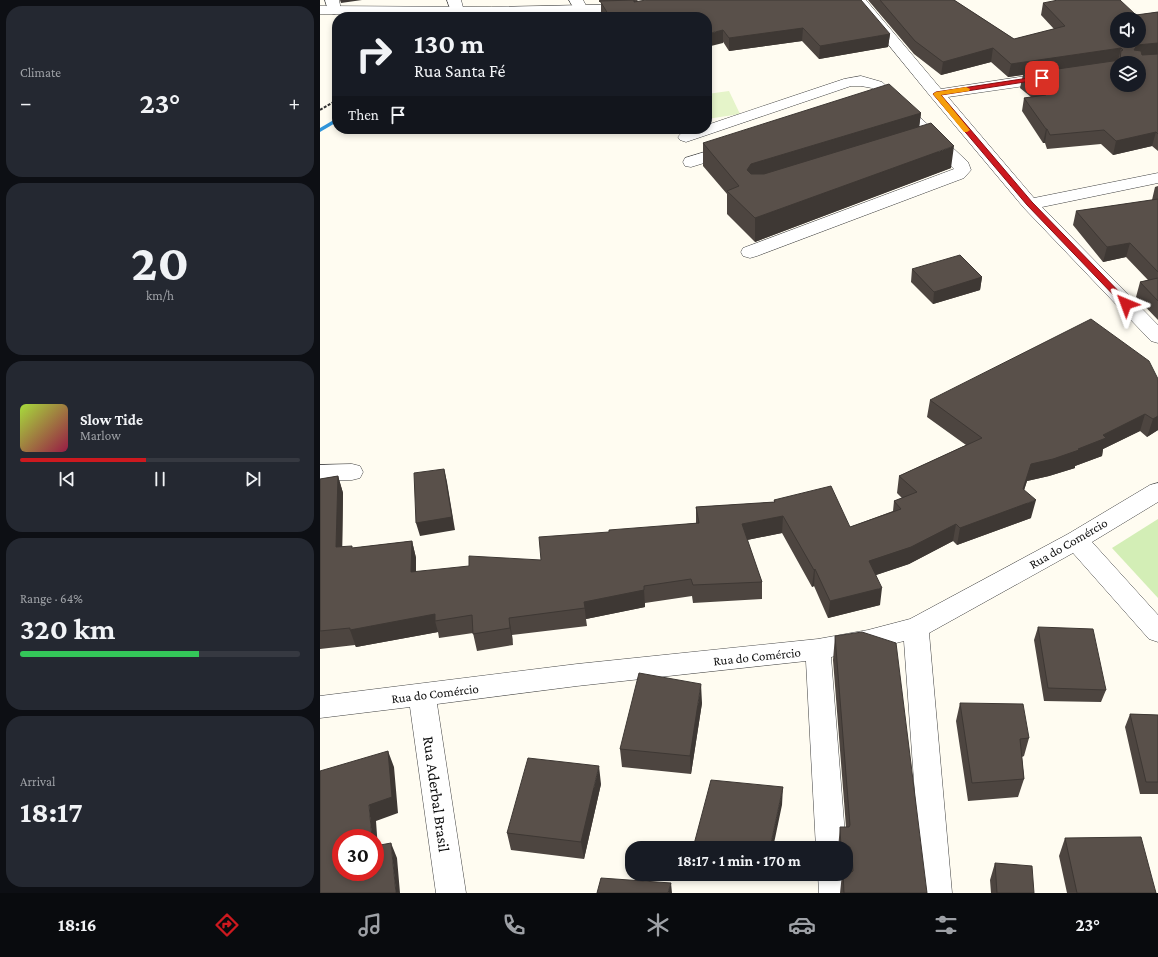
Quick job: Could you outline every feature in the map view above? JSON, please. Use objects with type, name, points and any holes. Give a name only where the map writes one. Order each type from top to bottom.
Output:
[{"type":"street","points":[[859,0],[936,94],[1030,204],[1158,337]]},
{"type":"street","points":[[329,7],[455,5],[578,5],[641,7]]},
{"type":"street","points":[[936,94],[1070,74]]},
{"type":"street","points":[[712,128],[849,82],[861,81],[877,85],[883,100],[937,141],[962,166],[963,170],[958,174],[750,252]]},
{"type":"street","points":[[686,137],[695,134]]},
{"type":"street","points":[[912,143],[974,139]]},
{"type":"street","points":[[691,162],[743,146]]},
{"type":"street","points":[[956,160],[987,154]]},
{"type":"street","points":[[1030,204],[1158,178]]},
{"type":"street","points":[[320,473],[352,472]]},
{"type":"street","name":"Rua do Comércio","points":[[320,707],[577,675],[818,649],[868,640],[916,628],[1076,540],[1158,491]]},
{"type":"street","points":[[1076,540],[1158,632]]},
{"type":"street","points":[[916,628],[937,893]]},
{"type":"street","points":[[818,649],[831,841]]},
{"type":"street","name":"Rua Aderbal Brasil","points":[[422,695],[451,893]]},
{"type":"street","points":[[833,881],[834,893]]},
{"type":"path","points":[[320,110],[332,103]]},
{"type":"green space","points":[[729,91],[740,114],[712,118],[712,93]]},
{"type":"green space","points":[[1158,519],[1158,598],[1112,548]]},
{"type":"building","points":[[861,0],[890,34],[820,46],[803,28],[729,38],[723,30],[712,33],[712,12],[607,12],[600,1]]},
{"type":"building","points":[[880,0],[954,0],[1014,39],[1065,26],[1043,3],[1058,0],[1120,0],[1133,12],[1110,12],[1110,48],[1121,48],[1011,64],[993,48],[943,62],[915,41]]},
{"type":"building","points":[[1158,12],[1158,43],[1146,44],[1146,14]]},
{"type":"building","points":[[1121,48],[1135,48],[1134,50],[1141,51],[1142,55],[1158,54],[1158,134],[1156,132],[1116,141],[1104,130],[1050,135],[1024,98],[1046,95],[1023,74],[1110,61],[1110,92],[1146,92],[1146,56],[1120,56],[1121,51],[1123,50]]},
{"type":"building","points":[[889,84],[921,113],[751,164],[747,170],[751,174],[764,174],[931,123],[954,146],[755,218],[727,191],[739,186],[703,143]]},
{"type":"building","points":[[1158,199],[1158,272],[1130,243],[1107,247],[1076,211]]},
{"type":"building","points":[[960,255],[982,277],[934,292],[912,269]]},
{"type":"building","points":[[1158,278],[1158,301],[1140,282]]},
{"type":"building","points":[[1091,319],[1149,361],[1158,379],[1158,416],[1153,419],[1145,414],[1103,435],[1106,438],[1078,449],[1079,450],[1053,459],[1031,464],[1023,489],[1036,500],[960,528],[956,524],[911,547],[869,561],[882,588],[830,601],[815,569],[814,570],[783,516],[742,524],[762,582],[693,585],[691,579],[644,586],[644,590],[584,602],[585,608],[509,618],[510,628],[473,634],[472,615],[435,621],[435,614],[350,630],[350,628],[320,631],[320,479],[338,476],[336,547],[352,546],[352,548],[412,541],[411,572],[469,566],[469,556],[541,560],[539,537],[699,523],[696,507],[775,502],[774,500],[831,486],[850,527],[901,509],[894,501],[917,492],[899,476],[982,438],[930,400]]},
{"type":"building","points":[[444,469],[452,517],[416,523],[414,473]]},
{"type":"building","points":[[1038,627],[1093,629],[1106,690],[1048,688]]},
{"type":"building","points":[[862,632],[896,643],[927,893],[844,893],[843,881],[853,881],[853,841],[841,841],[840,827],[849,827],[850,825],[835,636]]},
{"type":"building","points":[[639,673],[701,684],[690,756],[620,749]]},
{"type":"building","points":[[960,703],[1023,704],[1029,738],[1020,739],[1024,779],[972,783]]},
{"type":"building","points":[[1130,714],[1158,715],[1158,782],[1146,782]]},
{"type":"building","points":[[388,751],[392,797],[369,805],[371,829],[332,829],[332,881],[384,881],[384,844],[391,843],[396,893],[320,893],[320,771]]},
{"type":"building","points":[[528,758],[599,766],[581,842],[507,833]]},
{"type":"building","points":[[711,780],[783,787],[771,841],[695,841]]},
{"type":"building","points":[[1141,837],[1156,893],[1077,893],[1065,838]]},
{"type":"building","points":[[995,863],[1032,866],[1034,893],[997,893]]},
{"type":"building","points":[[601,878],[625,880],[625,881],[671,883],[668,893],[597,893]]},
{"type":"waterway","points":[[320,130],[332,123]]},
{"type":"slow traffic","points":[[966,89],[936,94],[967,130]]},
{"type":"route","points":[[1042,78],[936,94],[1030,204],[1126,304]]}]
